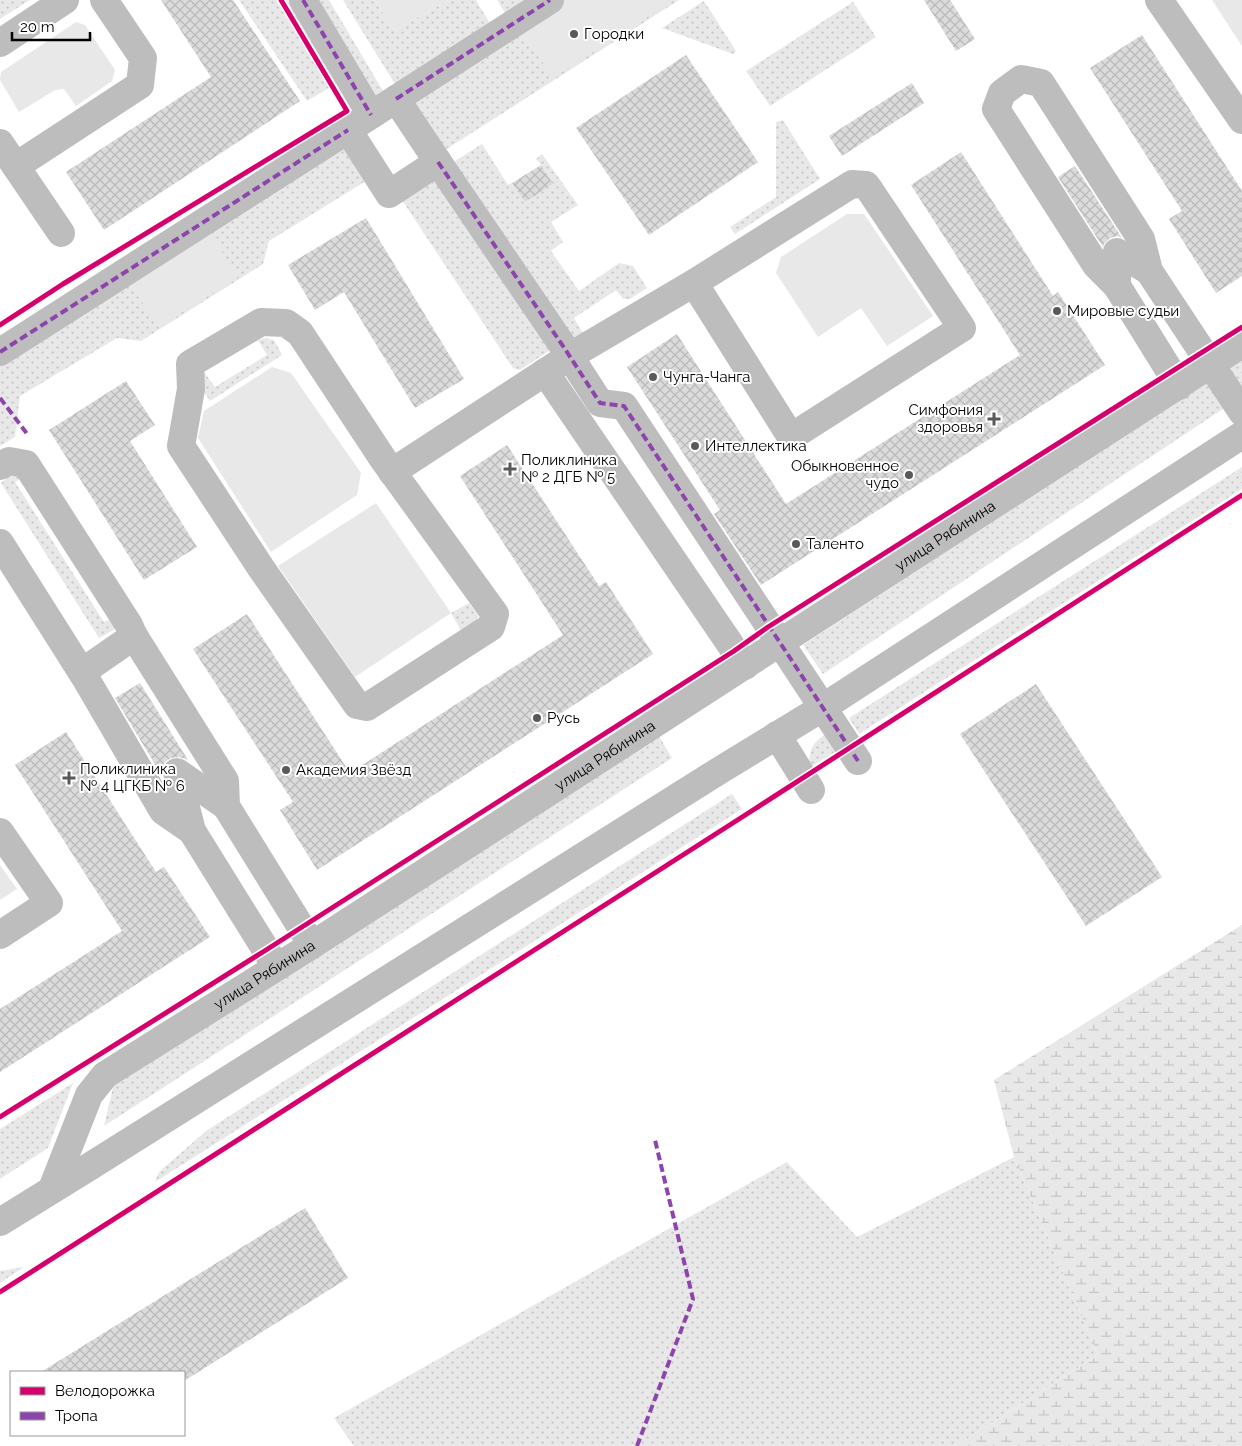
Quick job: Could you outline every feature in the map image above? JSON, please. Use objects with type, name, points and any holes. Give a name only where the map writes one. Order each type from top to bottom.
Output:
[{"type":"street","points":[[0,43],[66,0]]},
{"type":"street","points":[[16,166],[140,85],[143,58],[104,0]]},
{"type":"street","points":[[303,0],[371,114]]},
{"type":"street","points":[[0,352],[550,0]]},
{"type":"street","points":[[1159,0],[1242,120]]},
{"type":"street","points":[[1178,386],[1117,286],[1096,265],[996,109],[1002,93],[1021,79],[1041,83],[1141,239],[1149,271],[1242,412]]},
{"type":"street","points":[[396,99],[600,403],[624,406],[858,762]]},
{"type":"street","points":[[348,130],[389,194],[438,162]]},
{"type":"street","points":[[0,143],[61,233]]},
{"type":"street","points":[[392,472],[570,356],[694,283],[852,184],[866,185],[962,328],[791,437],[694,283]]},
{"type":"street","points":[[1117,286],[1118,252],[1149,271]]},
{"type":"street","points":[[261,322],[286,323],[300,333],[392,472],[495,614],[491,627],[367,707],[357,705],[261,568],[181,446],[191,389],[190,364],[261,322]]},
{"type":"street","name":"улица Рябинина","points":[[52,1189],[89,1095],[105,1075],[312,945],[1242,344]]},
{"type":"street","points":[[546,372],[744,666]]},
{"type":"street","points":[[0,1222],[822,708],[1242,435]]},
{"type":"street","points":[[0,466],[9,461],[26,464],[124,617],[224,781],[226,806]]},
{"type":"street","points":[[0,544],[82,672],[163,811],[192,831]]},
{"type":"street","points":[[82,672],[134,636]]},
{"type":"street","points":[[777,735],[811,790]]},
{"type":"street","points":[[276,967],[192,831],[177,772],[226,806],[312,945]]},
{"type":"street","points":[[0,832],[49,903],[0,935]]},
{"type":"green space","points":[[0,0],[30,0],[0,19]]},
{"type":"green space","points":[[239,0],[295,0],[344,79],[307,101]]},
{"type":"green space","points":[[309,0],[329,0],[386,96],[373,104]]},
{"type":"green space","points":[[343,0],[375,0],[394,31],[448,0],[476,0],[492,27],[398,89]]},
{"type":"green space","points":[[375,0],[448,0],[394,31]]},
{"type":"green space","points":[[497,0],[535,0],[508,18]]},
{"type":"green space","points":[[561,0],[679,0],[442,152],[406,100]]},
{"type":"green space","name":"Городки","points":[[572,0],[674,0],[557,75],[551,74],[525,38],[527,30]]},
{"type":"green space","points":[[1212,0],[1242,0],[1242,46]]},
{"type":"green space","points":[[704,1],[736,51],[733,54],[662,28]]},
{"type":"green space","points":[[853,2],[876,37],[770,106],[746,71]]},
{"type":"green space","points":[[76,22],[85,25],[115,70],[112,81],[76,106],[64,89],[55,90],[19,112],[0,80],[1,72]]},
{"type":"green space","points":[[783,120],[820,179],[735,234],[730,227],[776,197],[776,122]]},
{"type":"green space","points":[[340,142],[366,181],[269,241],[263,264],[141,341],[117,338],[20,396],[15,437],[0,446],[0,360]]},
{"type":"green space","points":[[482,144],[508,185],[512,183],[525,202],[553,184],[536,159],[542,154],[578,205],[551,222],[563,242],[551,251],[579,291],[619,263],[633,266],[647,288],[630,299],[623,299],[616,290],[574,318],[583,333],[573,338],[450,164]]},
{"type":"green space","points":[[434,172],[553,344],[549,351],[520,370],[513,368],[398,194]]},
{"type":"green space","points":[[847,214],[864,214],[933,316],[887,346],[861,308],[818,337],[776,273],[781,257]]},
{"type":"green space","points":[[207,228],[238,277],[158,327],[127,278]]},
{"type":"green space","points":[[265,338],[274,340],[282,355],[210,401],[197,382],[204,372],[215,387],[267,355],[258,340]]},
{"type":"green space","points":[[1242,359],[1242,394],[1227,370]]},
{"type":"green space","points":[[272,367],[291,373],[361,473],[357,495],[271,552],[198,438],[204,411]]},
{"type":"green space","points":[[1209,380],[1226,407],[823,674],[803,645]]},
{"type":"green space","points":[[1242,467],[1242,489],[859,734],[849,718]]},
{"type":"green space","points":[[11,475],[24,477],[15,482],[104,622],[114,618],[119,627],[99,638],[1,483]]},
{"type":"green space","points":[[376,503],[451,613],[355,677],[278,566]]},
{"type":"green space","points":[[469,603],[478,615],[475,627],[463,634],[451,613]]},
{"type":"green space","points":[[827,733],[838,750],[809,768],[812,747]]},
{"type":"green space","points":[[659,736],[672,758],[104,1126],[114,1083]]},
{"type":"green space","points":[[732,794],[742,809],[155,1182],[159,1172],[206,1131]]},
{"type":"green space","points":[[0,865],[17,889],[0,900]]},
{"type":"green space","points":[[1242,925],[1242,1446],[956,1446],[1098,1355],[1014,1157],[994,1080]]},
{"type":"green space","points":[[73,1083],[48,1148],[0,1179],[0,1129]]},
{"type":"green space","points":[[1014,1157],[1098,1355],[956,1446],[354,1446],[334,1418],[787,1162],[857,1237]]},
{"type":"green space","points":[[24,1267],[0,1283],[0,1271]]},
{"type":"building","points":[[161,0],[233,0],[300,101],[104,230],[66,172],[211,77]]},
{"type":"building","points":[[924,0],[950,0],[975,39],[956,51]]},
{"type":"building","points":[[1142,35],[1242,191],[1242,276],[1216,293],[1169,219],[1182,211],[1090,68]]},
{"type":"building","points":[[686,55],[758,162],[649,235],[576,128]]},
{"type":"building","points":[[912,83],[924,103],[842,156],[829,136]]},
{"type":"building","points":[[961,152],[1053,296],[1058,292],[1105,365],[761,585],[714,514],[720,510],[627,367],[677,334],[786,504],[1020,355],[911,185]]},
{"type":"building","points":[[541,165],[553,184],[525,202],[512,183]]},
{"type":"building","points":[[1075,166],[1122,238],[1117,236],[1110,238],[1103,247],[1058,177]]},
{"type":"building","points":[[366,218],[464,379],[415,408],[344,292],[315,310],[288,265]]},
{"type":"building","points":[[126,381],[155,425],[130,441],[197,547],[144,580],[49,430]]},
{"type":"building","points":[[507,445],[599,586],[606,582],[653,654],[317,870],[280,810],[293,802],[193,649],[247,614],[350,773],[563,635],[460,476]]},
{"type":"building","points":[[140,683],[188,760],[179,757],[171,758],[165,762],[162,768],[162,776],[115,698]]},
{"type":"building","points":[[1036,684],[1162,877],[1086,926],[960,734]]},
{"type":"building","points":[[66,732],[156,872],[164,867],[210,937],[0,1072],[0,1009],[122,931],[15,765]]},
{"type":"building","points":[[305,1208],[348,1278],[185,1380],[185,1371],[43,1371]]},
{"type":"marked path","points":[[303,0],[371,115]]},
{"type":"marked path","points":[[396,99],[550,0]]},
{"type":"marked path","points":[[0,352],[348,130]]},
{"type":"marked path","points":[[438,162],[600,403],[624,406],[858,761]]},
{"type":"marked path","points":[[0,398],[28,435]]},
{"type":"marked path","points":[[637,1446],[693,1299],[655,1140]]},
{"type":"cycle path","points":[[0,325],[63,284],[347,111],[281,0]]},
{"type":"cycle path","points":[[0,1117],[266,950],[734,651],[768,627],[1242,327]]},
{"type":"cycle path","points":[[0,1292],[1242,495]]},
{"type":"place","name":"Городки","points":[[574,34]]},
{"type":"place","name":"Мировые судьи","points":[[1057,311]]},
{"type":"place","name":"Чунга-Чанга","points":[[653,377]]},
{"type":"place","name":"Симфония здоровья","points":[[994,419]]},
{"type":"place","name":"Интеллектика","points":[[695,446]]},
{"type":"place","name":"Поликлиника № 2 ДГБ № 5","points":[[510,469]]},
{"type":"place","name":"Обыкновенное чудо","points":[[909,475]]},
{"type":"place","name":"Таленто","points":[[796,544]]},
{"type":"place","name":"Русь","points":[[537,718]]},
{"type":"place","name":"Академия Звёзд","points":[[286,770]]},
{"type":"place","name":"Поликлиника № 4 ЦГКБ № 6","points":[[69,778]]}]
